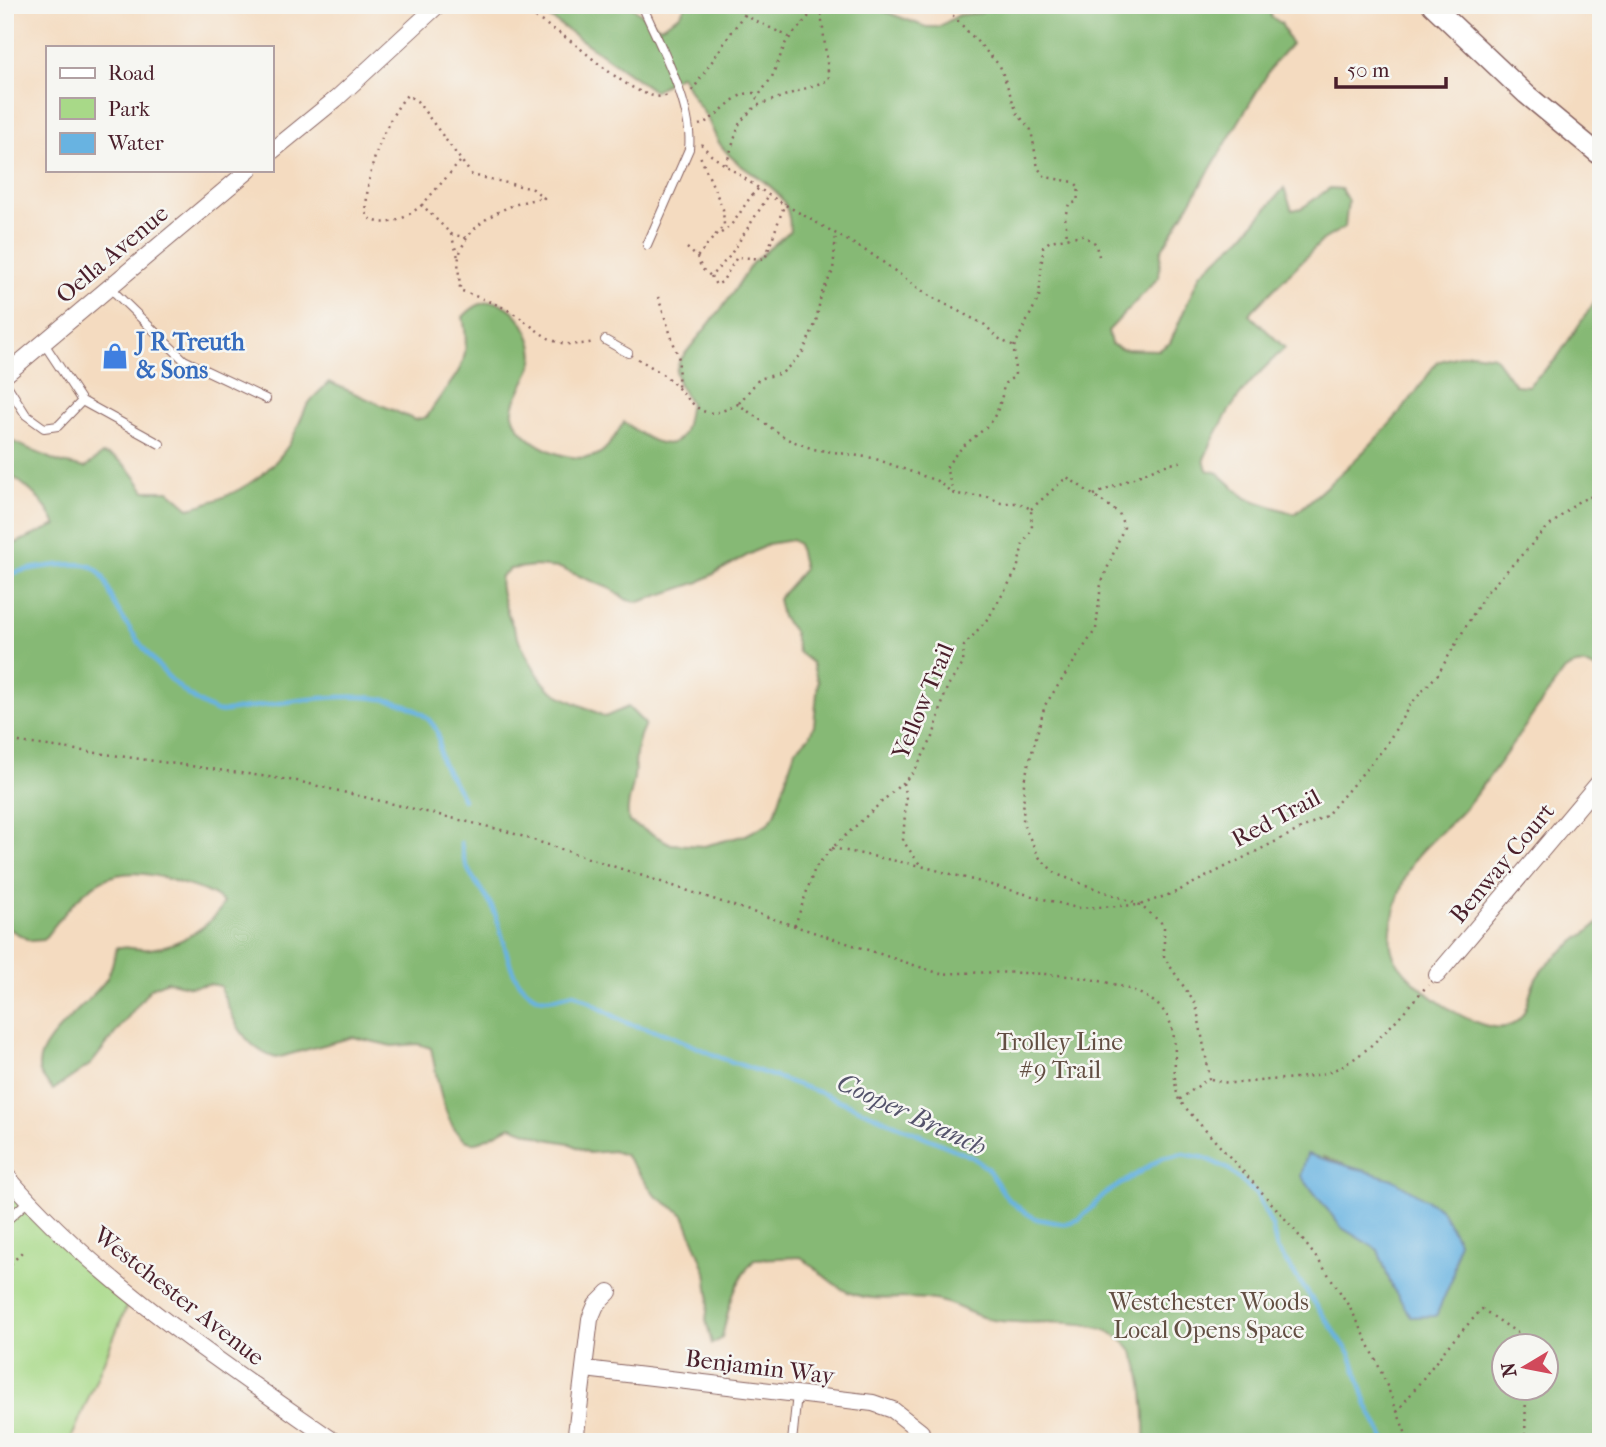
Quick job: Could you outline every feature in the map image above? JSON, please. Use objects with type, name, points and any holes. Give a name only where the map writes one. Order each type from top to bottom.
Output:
[{"type":"street","points":[[273,150],[335,99],[438,5]]},
{"type":"street","points":[[1432,5],[1526,93],[1601,156]]},
{"type":"street","name":"Oella Avenue","points":[[5,374],[247,172]]},
{"type":"street","name":"Benway Court","points":[[1437,975],[1601,780]]},
{"type":"street","name":"Westchester Avenue","points":[[5,1174],[28,1201],[84,1253],[150,1307],[335,1442]]},
{"type":"street","points":[[575,1442],[590,1319],[596,1305],[609,1292]]},
{"type":"street","name":"Benjamin Way","points":[[585,1370],[873,1403],[893,1410],[921,1432]]},
{"type":"lane","points":[[642,5],[690,130],[689,149],[647,245]]},
{"type":"lane","points":[[108,286],[184,360],[266,399]]},
{"type":"lane","points":[[605,340],[628,353]]},
{"type":"lane","points":[[43,342],[82,401],[160,444]]},
{"type":"lane","points":[[5,382],[26,415],[36,425],[44,428],[58,426],[82,401]]},
{"type":"lane","points":[[5,1222],[28,1201]]},
{"type":"lane","points":[[792,1442],[797,1394]]},
{"type":"path","points":[[519,5],[613,76],[656,97],[665,97],[676,88]]},
{"type":"path","points":[[683,106],[750,5]]},
{"type":"path","points":[[943,5],[999,66],[1017,113],[1031,130],[1038,168],[1045,177],[1074,182],[1079,187],[1077,202],[1069,204],[1065,216],[1067,237]]},
{"type":"path","points":[[726,166],[740,122],[760,104],[829,80],[821,12],[816,8],[789,37],[772,77],[757,97]]},
{"type":"path","points":[[744,15],[789,37]]},
{"type":"path","points":[[719,235],[724,225],[723,209],[690,130],[710,121],[737,97],[747,93],[757,97],[760,104]]},
{"type":"path","points":[[458,257],[469,239],[498,210],[544,198],[533,189],[472,175],[417,101],[407,95],[392,112],[370,170],[367,217],[376,223],[392,223],[422,205],[460,162]]},
{"type":"path","points":[[707,150],[758,188],[873,255],[928,295],[985,325],[998,338],[1014,347]]},
{"type":"path","points":[[697,257],[736,221],[749,197],[758,188]]},
{"type":"path","points":[[711,276],[729,257],[769,195]]},
{"type":"path","points":[[687,248],[697,257],[702,269],[711,276],[716,285],[722,282],[737,257],[765,259],[785,203]]},
{"type":"path","points":[[422,205],[451,234],[458,257],[460,290],[514,314],[547,340],[576,345],[605,340]]},
{"type":"path","points":[[451,234],[469,239]]},
{"type":"path","points":[[628,353],[658,371],[678,388],[697,410],[709,414],[738,404],[759,379],[782,373],[802,354],[816,323],[821,295],[833,271],[836,234]]},
{"type":"path","points":[[954,494],[946,468],[957,451],[986,429],[1001,410],[1004,384],[1015,376],[1014,347],[1039,297],[1043,247],[1051,241],[1082,235],[1095,243],[1098,256]]},
{"type":"path","points":[[658,297],[679,359],[678,388]]},
{"type":"path","points":[[738,404],[796,442],[813,449],[873,458],[937,481],[954,494],[989,497],[1001,503],[1018,503],[1031,509],[1067,477],[1119,513],[1124,527],[1101,584],[1096,629],[1045,705],[1024,781],[1023,824],[1039,858],[1056,874],[1140,905],[1164,925],[1164,957],[1196,1005],[1209,1078]]},
{"type":"path","points":[[1094,495],[1161,466],[1184,461]]},
{"type":"path","name":"Red Trail","points":[[832,848],[922,866],[1077,908],[1140,905],[1176,892],[1326,816],[1385,747],[1410,705],[1438,674],[1485,594],[1546,528],[1579,501],[1601,493]]},
{"type":"path","name":"Yellow Trail","points":[[794,928],[815,868],[832,848],[914,772],[933,737],[947,687],[963,664],[964,646],[989,617],[1017,570],[1023,544],[1031,528],[1031,509]]},
{"type":"path","points":[[5,740],[297,781],[506,831],[626,869],[794,928],[941,974],[996,971],[1104,981],[1137,990],[1167,1016],[1175,1040],[1175,1089],[1179,1100],[1270,1199],[1339,1290],[1362,1328],[1409,1442]]},
{"type":"path","points":[[903,783],[906,799],[903,841],[922,866]]},
{"type":"path","points":[[1209,1078],[1223,1084],[1237,1083],[1315,1075],[1342,1066],[1373,1041],[1425,988]]},
{"type":"path","points":[[1179,1100],[1209,1078]]},
{"type":"path","points":[[6,1269],[22,1252]]},
{"type":"path","points":[[1397,1412],[1448,1346],[1482,1309],[1516,1332]]},
{"type":"path","points":[[1525,1442],[1526,1402]]},
{"type":"green space","points":[[532,5],[632,7],[660,27],[680,15],[686,5],[868,5],[926,27],[938,27],[959,15],[981,13],[990,5],[1270,5],[1271,17],[1281,23],[1291,44],[1274,63],[1161,251],[1159,277],[1108,331],[1111,344],[1121,349],[1159,350],[1170,343],[1200,274],[1242,237],[1284,188],[1292,210],[1302,208],[1330,188],[1341,189],[1348,201],[1345,227],[1323,240],[1249,314],[1285,348],[1238,398],[1204,459],[1207,470],[1218,473],[1246,498],[1295,514],[1353,462],[1390,424],[1436,362],[1470,353],[1494,356],[1515,385],[1528,386],[1556,359],[1601,292],[1601,673],[1583,665],[1575,665],[1565,670],[1478,792],[1423,849],[1413,862],[1399,893],[1392,920],[1391,944],[1393,954],[1411,979],[1444,1005],[1479,1023],[1496,1027],[1509,1026],[1521,1017],[1534,983],[1544,968],[1601,921],[1601,1442],[1145,1442],[1144,1407],[1138,1367],[1130,1348],[1117,1336],[1084,1325],[993,1320],[936,1300],[857,1295],[836,1285],[801,1257],[755,1259],[737,1286],[722,1338],[712,1344],[706,1320],[709,1296],[706,1272],[684,1215],[656,1196],[625,1155],[613,1151],[589,1153],[569,1143],[546,1139],[511,1126],[480,1141],[465,1140],[449,1120],[431,1048],[418,1044],[392,1046],[353,1037],[276,1058],[255,1047],[240,1030],[220,986],[209,984],[191,987],[167,981],[151,988],[91,1064],[53,1090],[44,1079],[39,1061],[44,1048],[107,978],[117,947],[150,949],[172,944],[193,934],[211,920],[224,903],[209,893],[192,887],[155,876],[133,873],[115,875],[86,891],[43,940],[31,941],[5,927],[5,548],[56,525],[35,495],[5,472],[5,438],[58,462],[85,468],[102,454],[110,456],[127,467],[145,491],[169,491],[189,508],[231,494],[268,469],[288,446],[309,403],[329,382],[415,420],[427,417],[463,362],[466,335],[463,317],[477,305],[495,302],[515,314],[524,325],[533,346],[533,362],[513,412],[517,425],[535,443],[560,455],[586,458],[605,449],[624,422],[653,441],[669,444],[676,441],[684,432],[690,403],[678,383],[676,371],[680,360],[726,303],[752,263],[790,231],[788,214],[776,191],[732,158],[722,147],[681,75],[654,91]],"holes":[[[792,540],[798,544],[804,569],[778,599],[782,617],[793,631],[798,652],[812,663],[818,682],[814,725],[809,737],[795,750],[775,814],[767,824],[746,835],[704,846],[671,844],[629,822],[628,805],[636,750],[645,724],[628,707],[605,717],[563,697],[543,682],[509,618],[501,576],[510,569],[534,566],[560,568],[611,589],[627,600],[639,602],[699,582],[768,544]],[[1324,1157],[1361,1171],[1392,1287],[1378,1250]]]},
{"type":"green space","points":[[5,1190],[55,1239],[129,1301],[70,1442],[5,1442]]},
{"type":"water","points":[[1307,1154],[1392,1179],[1440,1208],[1458,1241],[1452,1279],[1436,1316],[1411,1317],[1392,1287],[1378,1250],[1342,1228],[1301,1176]]},
{"type":"waterway","name":"Cooper Branch","points":[[5,576],[64,565],[77,564],[94,568],[104,580],[124,620],[159,667],[188,694],[218,712],[333,697],[393,701],[416,710],[434,726],[442,762],[463,799]]},
{"type":"waterway","name":"Cooper Branch","points":[[461,843],[466,865],[493,909],[511,968],[524,988],[533,995],[548,999],[574,993],[626,1023],[669,1035],[721,1058],[824,1094],[972,1157],[987,1168],[1007,1198],[1037,1219],[1064,1224],[1080,1219],[1105,1194],[1162,1158],[1183,1154],[1205,1158],[1228,1169],[1257,1195],[1272,1226],[1277,1249],[1351,1355],[1367,1405],[1386,1442]]},
{"type":"place","name":"J R Treuth & Sons","points":[[115,356]]},
{"type":"park label","name":"Trolley Line #9 Trail","points":[[1060,1056]]},
{"type":"park label","name":"Westchester Woods Local Opens Space","points":[[1209,1316]]}]
